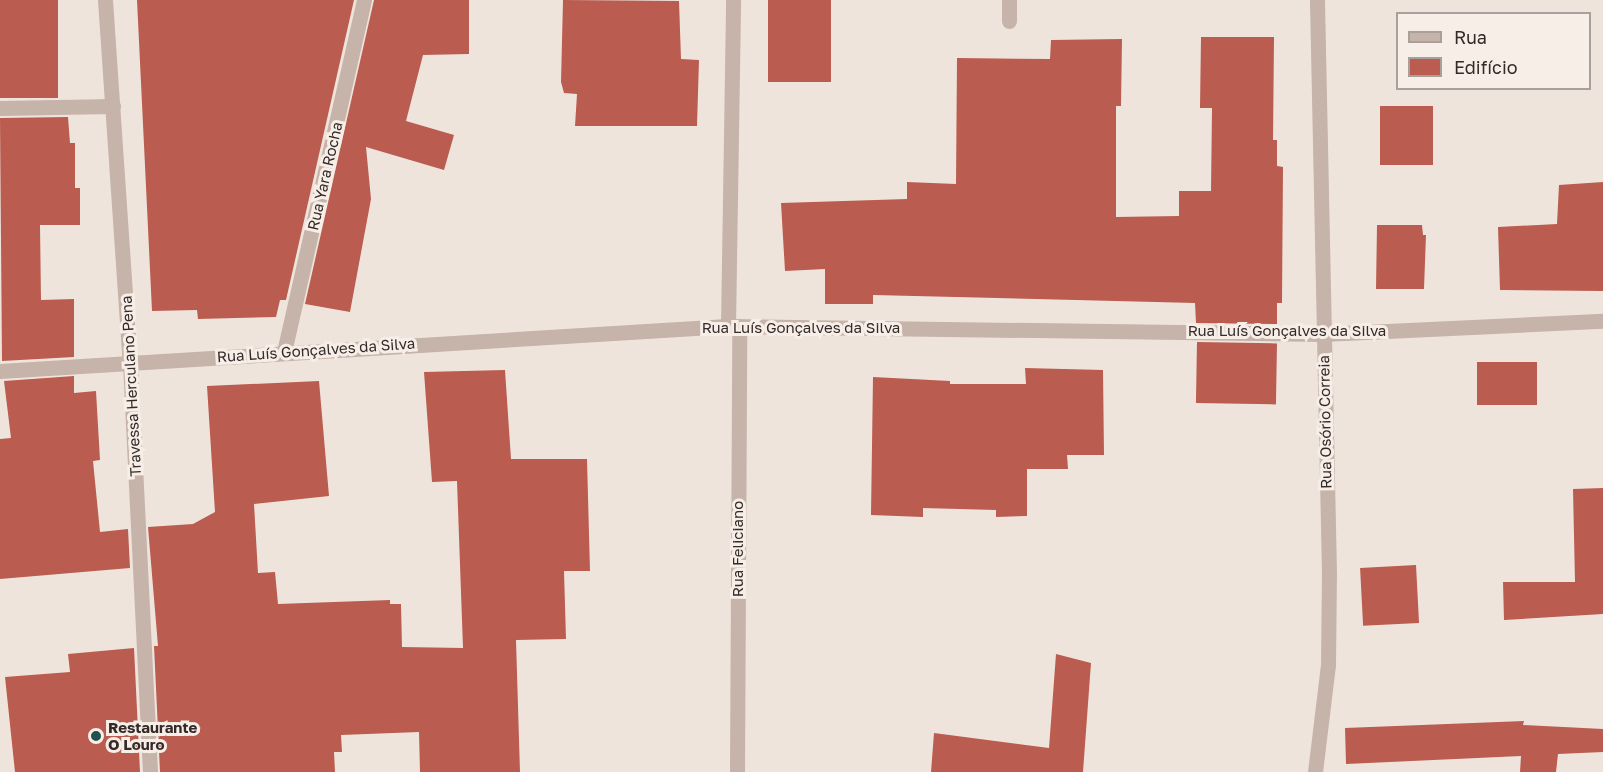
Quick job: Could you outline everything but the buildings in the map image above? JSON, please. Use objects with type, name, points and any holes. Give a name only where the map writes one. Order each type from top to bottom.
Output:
[{"type":"street","name":"Travessa Herculano Pena","points":[[105,0],[130,363],[150,772]]},
{"type":"street","name":"Rua Yara Rocha","points":[[284,352],[364,0]]},
{"type":"street","name":"Rua Feliciano","points":[[733,0],[737,772]]},
{"type":"street","points":[[1009,0],[1009,21]]},
{"type":"street","name":"Rua Osório Correia","points":[[1315,772],[1328,665],[1317,0]]},
{"type":"street","points":[[0,108],[114,106]]},
{"type":"street","name":"Rua Luís Gonçalves da Silva","points":[[0,371],[734,326],[1323,334],[1603,321]]},
{"type":"place","name":"Restaurante O Louro","points":[[96,736]]}]
